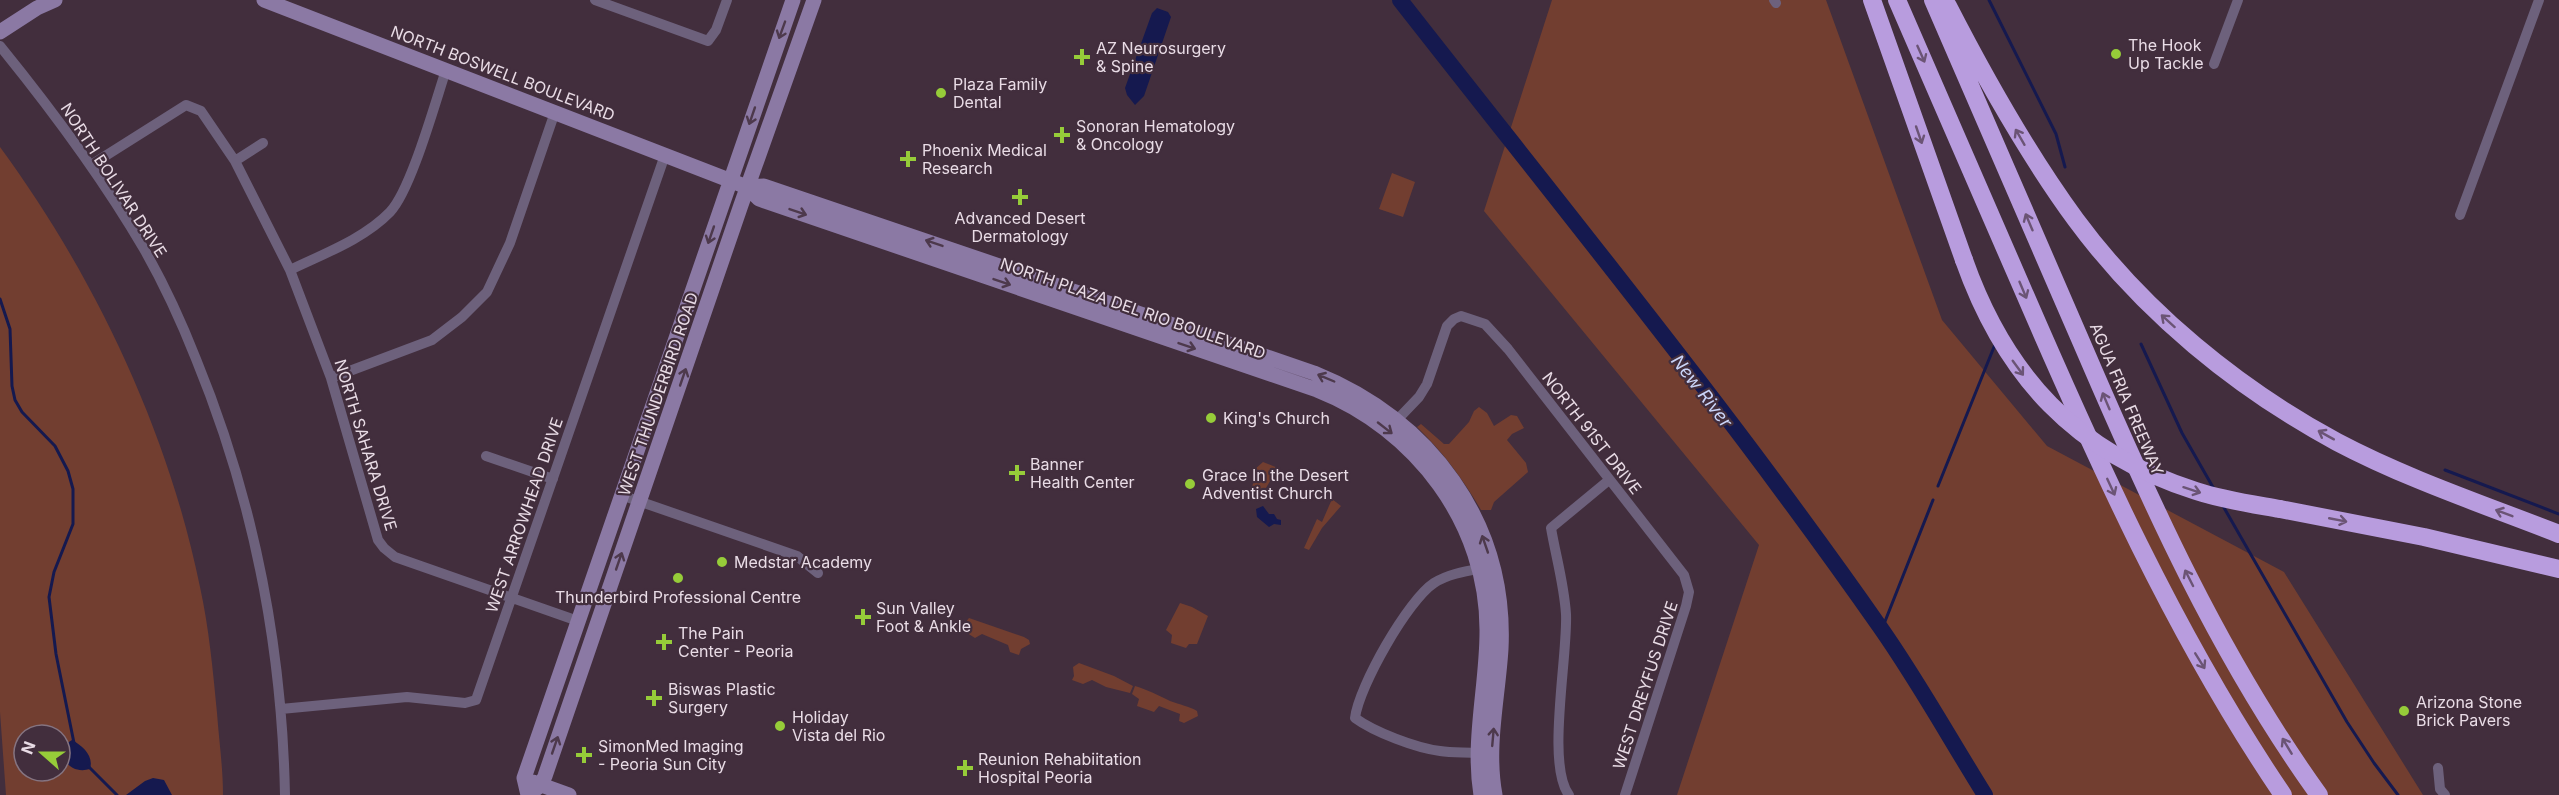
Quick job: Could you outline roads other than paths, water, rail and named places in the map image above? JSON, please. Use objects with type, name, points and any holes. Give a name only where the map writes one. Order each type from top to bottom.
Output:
[{"type":"highway","points":[[1872,0],[1982,306],[2018,368],[2050,405],[2088,438],[2128,463],[2171,483],[2230,500],[2424,537],[2559,569]]},
{"type":"highway","points":[[1897,0],[2058,372],[2113,490],[2195,652],[2283,795]]},
{"type":"highway","name":"AGUA FRIA FREEWAY","points":[[1933,0],[2150,502],[2223,645],[2319,795]]},
{"type":"highway","points":[[1943,0],[2038,165],[2095,244],[2164,319],[2249,387],[2338,442],[2401,471],[2559,534]]},
{"type":"street","points":[[0,32],[37,8],[55,0]]},
{"type":"street","name":"NORTH BOSWELL BOULEVARD","points":[[264,0],[730,180]]},
{"type":"street","points":[[595,0],[708,41],[716,30],[727,0]]},
{"type":"street","name":"WEST THUNDERBIRD ROAD","points":[[524,778],[793,0]]},
{"type":"street","name":"WEST THUNDERBIRD ROAD","points":[[542,785],[747,186],[814,0]]},
{"type":"street","points":[[2214,64],[2238,0]]},
{"type":"street","points":[[2460,215],[2539,0]]},
{"type":"street","name":"NORTH BOLIVAR DRIVE","points":[[0,46],[91,165],[144,249],[179,317],[229,447],[250,521],[274,640],[281,710],[285,795]]},
{"type":"street","points":[[290,270],[366,231],[391,211],[407,183],[446,70]]},
{"type":"street","name":"NORTH SAHARA DRIVE","points":[[91,165],[186,105],[201,111],[235,161],[290,270],[331,378],[378,540],[395,557],[578,621]]},
{"type":"street","points":[[331,378],[432,340],[462,317],[486,292],[510,243],[555,112]]},
{"type":"street","points":[[235,161],[263,143]]},
{"type":"street","name":"WEST ARROWHEAD DRIVE","points":[[281,710],[407,697],[465,704],[476,700],[665,155]]},
{"type":"street","points":[[730,180],[747,186]]},
{"type":"street","name":"NORTH PLAZA DEL RIO BOULEVARD","points":[[747,186],[759,199],[852,223],[1213,347],[1314,373],[1354,399],[1398,420],[1427,447],[1442,476]]},
{"type":"street","name":"NORTH 91ST DRIVE","points":[[1398,420],[1419,397],[1427,384],[1447,326],[1461,316],[1485,324],[1684,575],[1688,584]]},
{"type":"street","name":"NORTH PLAZA DEL RIO BOULEVARD","points":[[1354,399],[1466,498],[1474,515],[1486,568],[1499,596],[1501,629],[1492,746],[1495,795]]},
{"type":"street","points":[[486,456],[553,479]]},
{"type":"street","points":[[1569,795],[1561,777],[1557,757],[1566,647],[1566,614],[1560,566],[1551,528],[1609,480]]},
{"type":"street","points":[[621,495],[797,556],[818,573]]},
{"type":"street","points":[[1478,753],[1425,748],[1364,724],[1355,717],[1356,708],[1376,660],[1424,591],[1442,578],[1486,568]]},
{"type":"street","name":"NORTH PLAZA DEL RIO BOULEVARD","points":[[1481,795],[1478,753],[1487,633],[1486,568]]},
{"type":"street","name":"WEST DREYFUS DRIVE","points":[[1625,795],[1686,606],[1688,584]]},
{"type":"street","points":[[574,690],[574,666],[584,627],[582,622],[578,621]]},
{"type":"street","points":[[2438,768],[2440,789],[2445,795]]},
{"type":"street","points":[[524,778],[528,795],[542,785]]},
{"type":"street","points":[[524,778],[569,795]]},
{"type":"waterway","name":"New River","points":[[1400,0],[1644,310],[1823,547],[1894,647],[1985,795]]},
{"type":"waterway","points":[[1989,0],[2056,134],[2065,167]]},
{"type":"waterway","points":[[0,299],[10,329],[12,386],[15,400],[22,412],[55,446],[68,471],[73,489],[73,524],[54,572],[49,597],[56,654],[74,743]]},
{"type":"waterway","points":[[1938,486],[1996,342]]},
{"type":"waterway","points":[[2141,344],[2182,433],[2214,489]]},
{"type":"waterway","points":[[2445,470],[2559,514]]},
{"type":"waterway","points":[[1882,629],[1933,500]]},
{"type":"waterway","points":[[2223,506],[2347,722],[2398,795]]},
{"type":"waterway","points":[[88,766],[117,795]]},
{"type":"place","name":"The Hook Up Tackle","points":[[2116,54]]},
{"type":"place","name":"AZ Neurosurgery & Spine","points":[[1082,57]]},
{"type":"place","name":"Plaza Family Dental","points":[[941,93]]},
{"type":"place","name":"Sonoran Hematology & Oncology","points":[[1062,135]]},
{"type":"place","name":"Phoenix Medical Research","points":[[908,159]]},
{"type":"place","name":"Advanced Desert Dermatology","points":[[1020,197]]},
{"type":"place","name":"King's Church","points":[[1211,418]]},
{"type":"place","name":"Banner Health Center","points":[[1017,473]]},
{"type":"place","name":"Grace In the Desert Adventist Church","points":[[1190,484]]},
{"type":"place","name":"Medstar Academy","points":[[722,562]]},
{"type":"place","name":"Thunderbird Professional Centre","points":[[678,578]]},
{"type":"place","name":"Sun Valley Foot & Ankle","points":[[863,617]]},
{"type":"place","name":"The Pain Center - Peoria","points":[[664,642]]},
{"type":"place","name":"Biswas Plastic Surgery","points":[[654,698]]},
{"type":"place","name":"Arizona Stone Brick Pavers","points":[[2404,711]]},
{"type":"place","name":"Holiday Vista del Rio","points":[[780,726]]},
{"type":"place","name":"SimonMed Imaging - Peoria Sun City","points":[[584,755]]},
{"type":"place","name":"Reunion Rehabiitation Hospital Peoria","points":[[965,768]]}]
